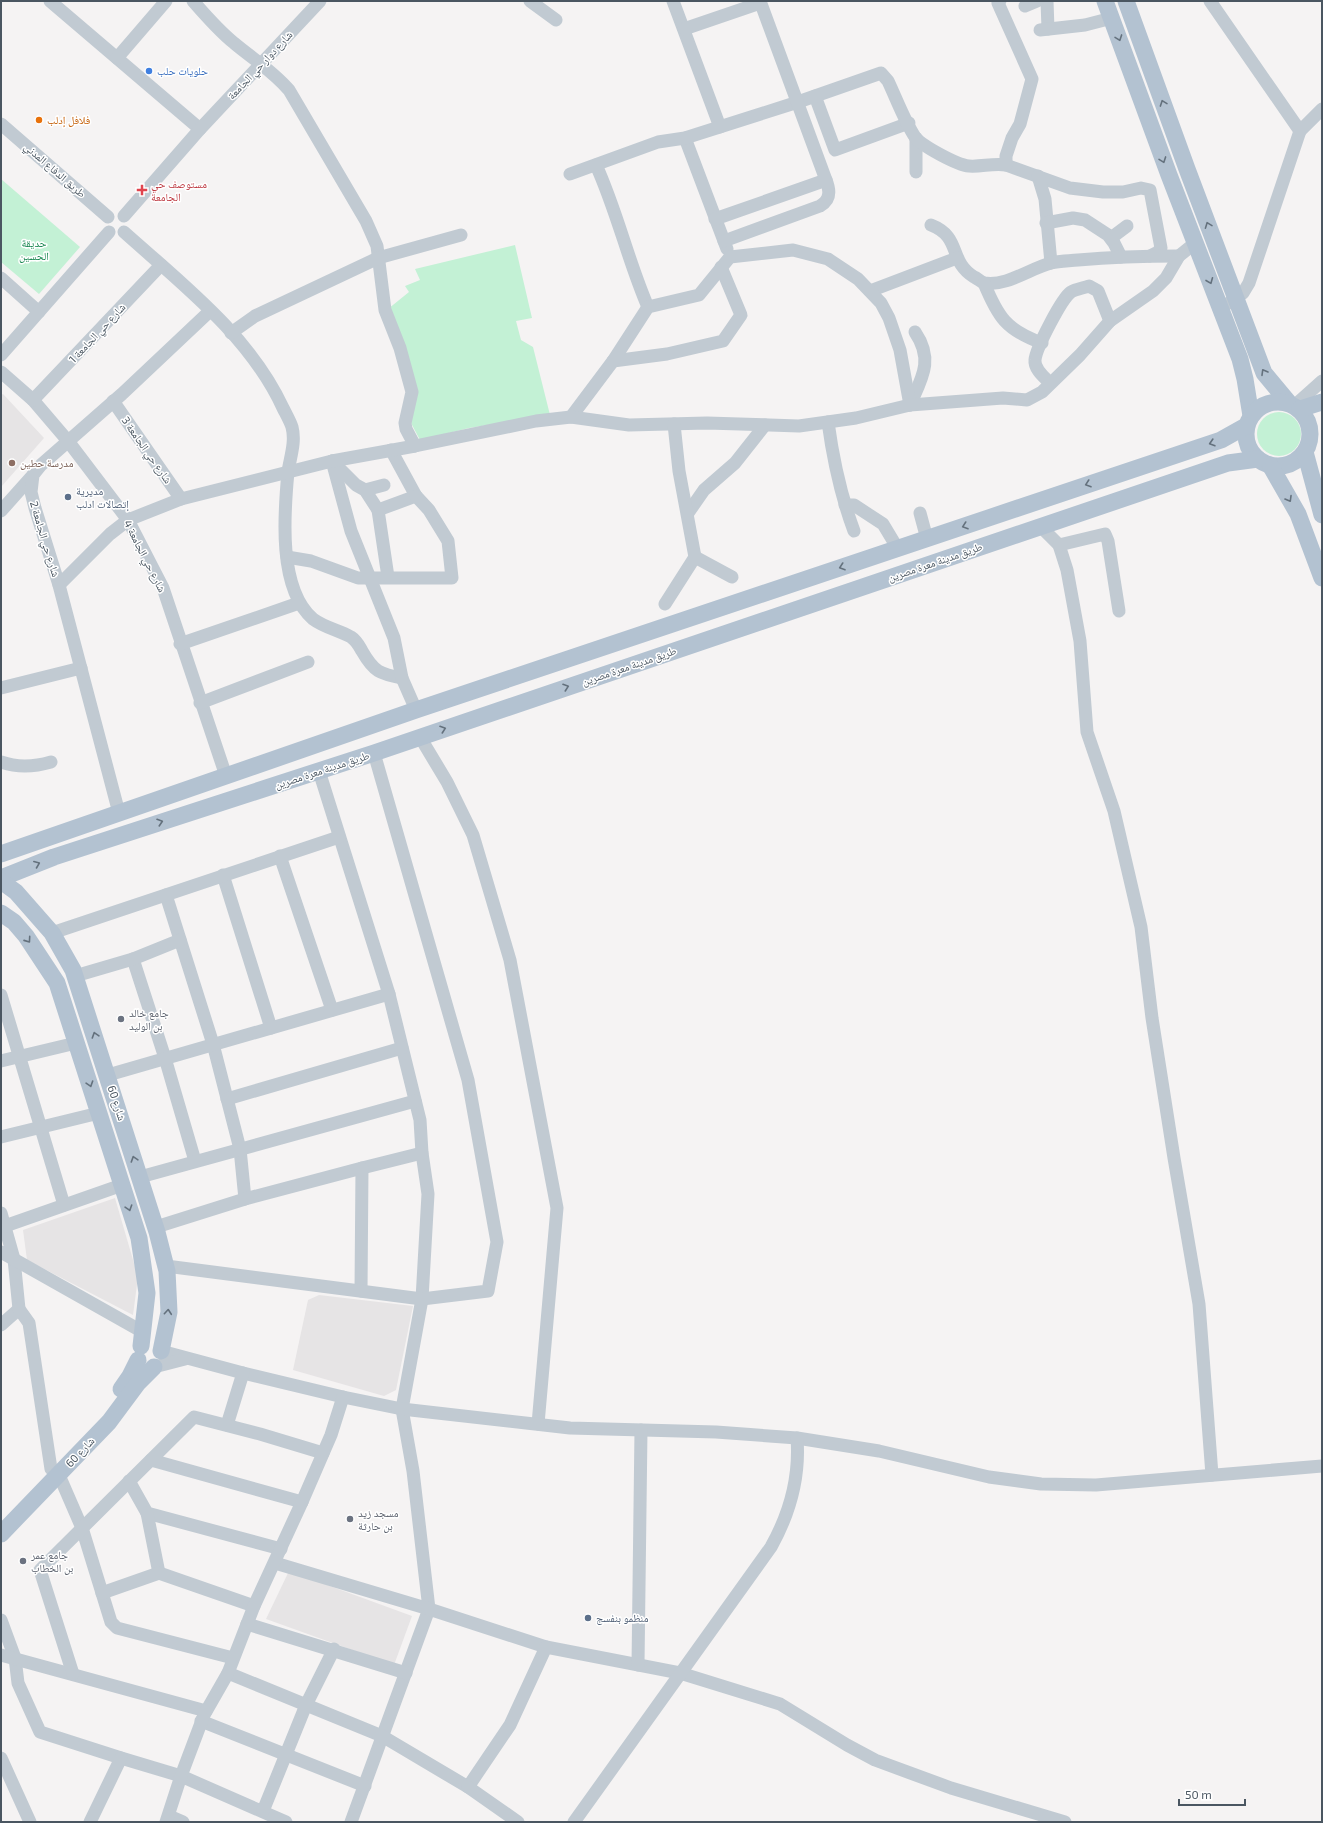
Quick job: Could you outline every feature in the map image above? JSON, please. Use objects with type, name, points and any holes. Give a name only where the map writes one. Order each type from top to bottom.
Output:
[{"type":"main road","points":[[1105,1],[1195,243],[1264,373],[1308,422],[1322,515]]},
{"type":"main road","points":[[1126,1],[1228,303],[1245,379],[1249,421],[1246,435],[1247,444],[1252,453],[1264,462],[1298,514],[1322,578]]},
{"type":"main road","points":[[1,854],[413,711],[1221,440],[1249,421],[1259,407],[1269,402],[1280,401],[1294,406],[1322,402]]},
{"type":"main road","points":[[1264,462],[1280,466],[1290,464],[1298,459],[1312,442]]},
{"type":"main road","name":"طريق مدينة معرة مصرين","points":[[1,880],[54,857],[374,753],[1228,463],[1264,462]]},
{"type":"main road","points":[[413,711],[420,737]]},
{"type":"main road","name":"شارع 60","points":[[1,880],[16,892],[52,933],[75,976],[156,1227],[166,1266],[169,1312],[161,1351]]},
{"type":"main road","points":[[8,918],[30,907]]},
{"type":"main road","name":"شارع 60","points":[[1,1534],[111,1404],[130,1376],[141,1346],[146,1293],[139,1238],[57,983],[26,936],[8,918]]},
{"type":"main road","points":[[145,1343],[154,1344],[161,1351],[161,1360],[154,1366],[145,1367],[141,1346],[145,1343]]},
{"type":"main road","name":"شارع 60","points":[[1,1522],[108,1422],[138,1383],[154,1366]]},
{"type":"street","points":[[50,1],[200,129]]},
{"type":"street","points":[[117,58],[166,1]]},
{"type":"street","points":[[193,1],[222,32],[278,77],[297,103],[366,221],[377,246],[386,314],[397,341],[412,392],[405,423],[406,429],[415,446]]},
{"type":"street","name":"شارع دوار حي الجامعة","points":[[124,216],[200,129],[320,1]]},
{"type":"street","points":[[530,1],[556,20]]},
{"type":"street","points":[[674,1],[720,127]]},
{"type":"street","points":[[1000,1],[998,3],[1032,79],[1020,124],[1012,138],[1006,156],[1006,165]]},
{"type":"street","points":[[1047,1],[1044,29],[1085,25],[1112,18]]},
{"type":"street","points":[[1210,1],[1300,131]]},
{"type":"street","points":[[684,30],[760,2],[826,180],[829,195],[823,204],[724,241]]},
{"type":"street","points":[[570,174],[658,142],[685,138],[798,102],[881,73],[888,81],[916,138],[916,172]]},
{"type":"street","points":[[815,96],[835,150],[909,123]]},
{"type":"street","points":[[1228,303],[1243,293],[1249,283],[1300,131],[1322,109]]},
{"type":"street","name":"طريق الدفاع المدني","points":[[1,124],[108,217]]},
{"type":"street","points":[[613,361],[667,354],[723,341],[741,315],[725,262],[724,241],[685,138]]},
{"type":"street","points":[[916,138],[947,159],[967,166],[993,164],[1006,165],[1070,188],[1103,192],[1123,192],[1146,188],[1150,190],[1161,248],[1158,252],[1150,256]]},
{"type":"street","points":[[596,165],[608,191],[636,281],[648,308]]},
{"type":"street","points":[[1038,176],[1045,199],[1046,223],[1051,263]]},
{"type":"street","points":[[715,219],[826,180]]},
{"type":"street","points":[[116,213],[124,216],[128,224],[124,232],[114,235],[109,232],[106,224],[108,217],[116,213]]},
{"type":"street","points":[[1046,223],[1073,218],[1079,218],[1089,222],[1111,238],[1121,257]]},
{"type":"street","points":[[931,225],[947,233],[952,242],[957,258],[965,271],[984,283],[995,309],[1005,322],[1016,332],[1042,343]]},
{"type":"street","points":[[1111,238],[1127,226]]},
{"type":"street","points":[[1,355],[109,232]]},
{"type":"street","points":[[124,232],[210,311],[231,333],[257,363],[277,395],[292,427],[293,442],[288,472],[285,534],[286,557],[293,589],[299,603],[307,613],[320,623],[355,640],[372,667],[381,674],[402,678]]},
{"type":"street","points":[[231,333],[256,316],[378,258],[461,235]]},
{"type":"street","points":[[60,585],[110,534],[128,520],[181,498],[332,461],[415,446],[536,420],[571,417],[629,425],[674,424],[799,426],[856,418],[910,405],[1003,398],[1027,400],[1042,392],[1050,382],[1080,355],[1110,321],[1153,291],[1166,278],[1179,256],[1195,243]]},
{"type":"street","points":[[571,417],[613,361],[648,308],[699,295],[725,262],[793,250],[828,259],[858,279],[881,303],[889,318],[900,350],[910,405]]},
{"type":"street","points":[[984,283],[1006,281],[1051,263],[1121,257],[1179,256]]},
{"type":"street","points":[[870,290],[957,258]]},
{"type":"street","name":"شارع حي الجامعة 1","points":[[33,400],[161,266]]},
{"type":"street","points":[[1,278],[39,312]]},
{"type":"street","points":[[1050,382],[1039,372],[1035,360],[1061,304],[1072,292],[1089,286],[1098,291],[1110,321]]},
{"type":"street","points":[[1,510],[41,465],[210,311]]},
{"type":"street","points":[[910,405],[924,375],[926,364],[924,349],[915,332]]},
{"type":"street","name":"شارع حي الجامعة 4","points":[[1,372],[33,400],[68,441],[128,520],[162,588],[226,776]]},
{"type":"street","points":[[1294,406],[1322,381]]},
{"type":"street","name":"شارع حي الجامعة 3","points":[[113,401],[181,498]]},
{"type":"street","points":[[828,422],[832,451],[845,504],[854,531]]},
{"type":"street","points":[[665,604],[695,557],[679,471],[674,424]]},
{"type":"street","points":[[688,513],[704,490],[736,463],[765,425]]},
{"type":"street","points":[[286,557],[311,561],[353,577],[452,578],[448,541],[429,510],[416,496],[391,450]]},
{"type":"street","points":[[332,461],[360,487],[378,510],[388,578]]},
{"type":"street","points":[[332,461],[351,531],[396,645],[402,678],[413,711]]},
{"type":"street","name":"شارع حي الجامعة 2","points":[[33,475],[31,492],[35,508],[60,585],[119,813]]},
{"type":"street","points":[[341,498],[360,487],[384,485]]},
{"type":"street","points":[[378,510],[416,496]]},
{"type":"street","points":[[845,504],[854,505],[882,524],[898,549]]},
{"type":"street","points":[[920,513],[928,539]]},
{"type":"street","points":[[1040,526],[1059,545],[1067,570],[1080,641],[1087,732],[1114,811],[1141,927],[1152,1018],[1199,1304],[1212,1475]]},
{"type":"street","points":[[1059,545],[1105,534],[1108,541],[1119,611]]},
{"type":"street","points":[[695,557],[732,577]]},
{"type":"street","points":[[180,644],[299,603]]},
{"type":"street","points":[[200,703],[308,662]]},
{"type":"street","points":[[1,688],[81,668]]},
{"type":"street","points":[[420,737],[447,782],[473,835],[508,952],[557,1208],[538,1424]]},
{"type":"street","points":[[166,1266],[422,1300],[488,1291],[497,1242],[468,1080],[374,753]]},
{"type":"street","points":[[1,762],[26,766],[51,762]]},
{"type":"street","points":[[319,771],[389,994],[420,1120],[422,1153],[428,1194],[422,1300],[402,1409],[412,1471],[429,1609],[351,1822]]},
{"type":"street","points":[[52,933],[339,836]]},
{"type":"street","points":[[280,856],[332,1010]]},
{"type":"street","points":[[223,875],[270,1028]]},
{"type":"street","points":[[166,895],[213,1044],[240,1149],[245,1199]]},
{"type":"street","points":[[75,976],[133,959],[180,940]]},
{"type":"street","points":[[133,959],[165,1058],[196,1162]]},
{"type":"street","points":[[108,1075],[389,994]]},
{"type":"street","points":[[1,997],[64,1205]]},
{"type":"street","points":[[1,1061],[76,1043]]},
{"type":"street","points":[[227,1099],[402,1048]]},
{"type":"street","points":[[140,1177],[415,1101]]},
{"type":"street","points":[[1,1137],[40,1126],[99,1113]]},
{"type":"street","points":[[156,1227],[245,1199],[422,1153]]},
{"type":"street","points":[[361,1291],[362,1168]]},
{"type":"street","points":[[4,1226],[122,1185]]},
{"type":"street","points":[[1,1213],[14,1259],[19,1309],[29,1323],[55,1472],[82,1528],[111,1622],[117,1628],[232,1658]]},
{"type":"street","points":[[1,1252],[14,1259],[141,1346]]},
{"type":"street","points":[[1,1325],[19,1309]]},
{"type":"street","points":[[161,1351],[243,1373],[402,1409],[570,1428],[716,1432],[797,1438],[879,1451],[989,1476],[1041,1484],[1096,1485],[1322,1466]]},
{"type":"street","points":[[154,1366],[186,1358]]},
{"type":"street","points":[[227,1425],[243,1373]]},
{"type":"street","points":[[183,1822],[167,1819],[181,1776],[204,1716],[228,1673],[232,1658],[254,1606],[282,1549],[323,1453],[344,1397]]},
{"type":"street","points":[[73,1674],[40,1570],[194,1417],[323,1453]]},
{"type":"street","points":[[638,1665],[641,1430]]},
{"type":"street","points":[[574,1822],[771,1546],[778,1534],[789,1506],[796,1479],[798,1452],[797,1438]]},
{"type":"street","points":[[151,1460],[302,1502]]},
{"type":"street","points":[[129,1481],[147,1513],[159,1573]]},
{"type":"street","points":[[147,1513],[282,1549]]},
{"type":"street","points":[[275,1563],[429,1609],[546,1647],[680,1673],[780,1704],[847,1745],[875,1760],[951,1788],[1065,1822]]},
{"type":"street","points":[[102,1593],[159,1573],[254,1606]]},
{"type":"street","points":[[1,1620],[15,1658],[18,1682],[40,1732],[181,1776],[264,1811],[286,1822]]},
{"type":"street","points":[[247,1624],[334,1649],[406,1673]]},
{"type":"street","points":[[468,1787],[510,1725],[546,1647]]},
{"type":"street","points":[[264,1811],[306,1705],[334,1649]]},
{"type":"street","points":[[1,1655],[73,1674],[204,1716],[286,1755],[365,1786]]},
{"type":"street","points":[[228,1673],[382,1736],[468,1787],[518,1822]]},
{"type":"street","points":[[1,1758],[30,1822]]},
{"type":"street","points":[[90,1822],[121,1758]]},
{"type":"shaded area","name":"مدرسة حطين","points":[[3,394],[44,438],[1,487],[1,395]]},
{"type":"shaded area","points":[[115,1198],[138,1277],[133,1315],[27,1260],[23,1230]]},
{"type":"shaded area","points":[[319,1295],[413,1306],[396,1390],[384,1396],[293,1370],[308,1300]]},
{"type":"shaded area","points":[[289,1571],[412,1616],[394,1665],[266,1619]]},
{"type":"green space","name":"حديقة الحسين","points":[[1,179],[80,247],[39,294],[1,262]]},
{"type":"green space","points":[[515,245],[532,318],[516,321],[521,340],[533,347],[550,415],[469,428],[420,440],[411,423],[417,394],[388,309],[409,292],[405,286],[420,280],[415,269]]},
{"type":"green space","points":[[1275,412],[1283,412],[1295,418],[1301,430],[1301,438],[1295,450],[1283,456],[1275,456],[1263,450],[1257,438],[1257,430],[1263,418]]},
{"type":"place","name":"حلويات حلب","points":[[149,71]]},
{"type":"place","name":"فلافل إدلب","points":[[39,120]]},
{"type":"place","name":"مستوصف حي الجامعة","points":[[142,190]]},
{"type":"place","name":"مدرسة حطين","points":[[12,463]]},
{"type":"place","name":"مديرية إتصالات ادلب","points":[[68,497]]},
{"type":"place","name":"جامع خالد بن الوليد","points":[[121,1019]]},
{"type":"place","name":"مسجد زيد بن حارثة","points":[[350,1519]]},
{"type":"place","name":"جامع عمر بن الخطاب","points":[[23,1561]]},
{"type":"place","name":"منظمو بنفسج","points":[[588,1618]]}]
